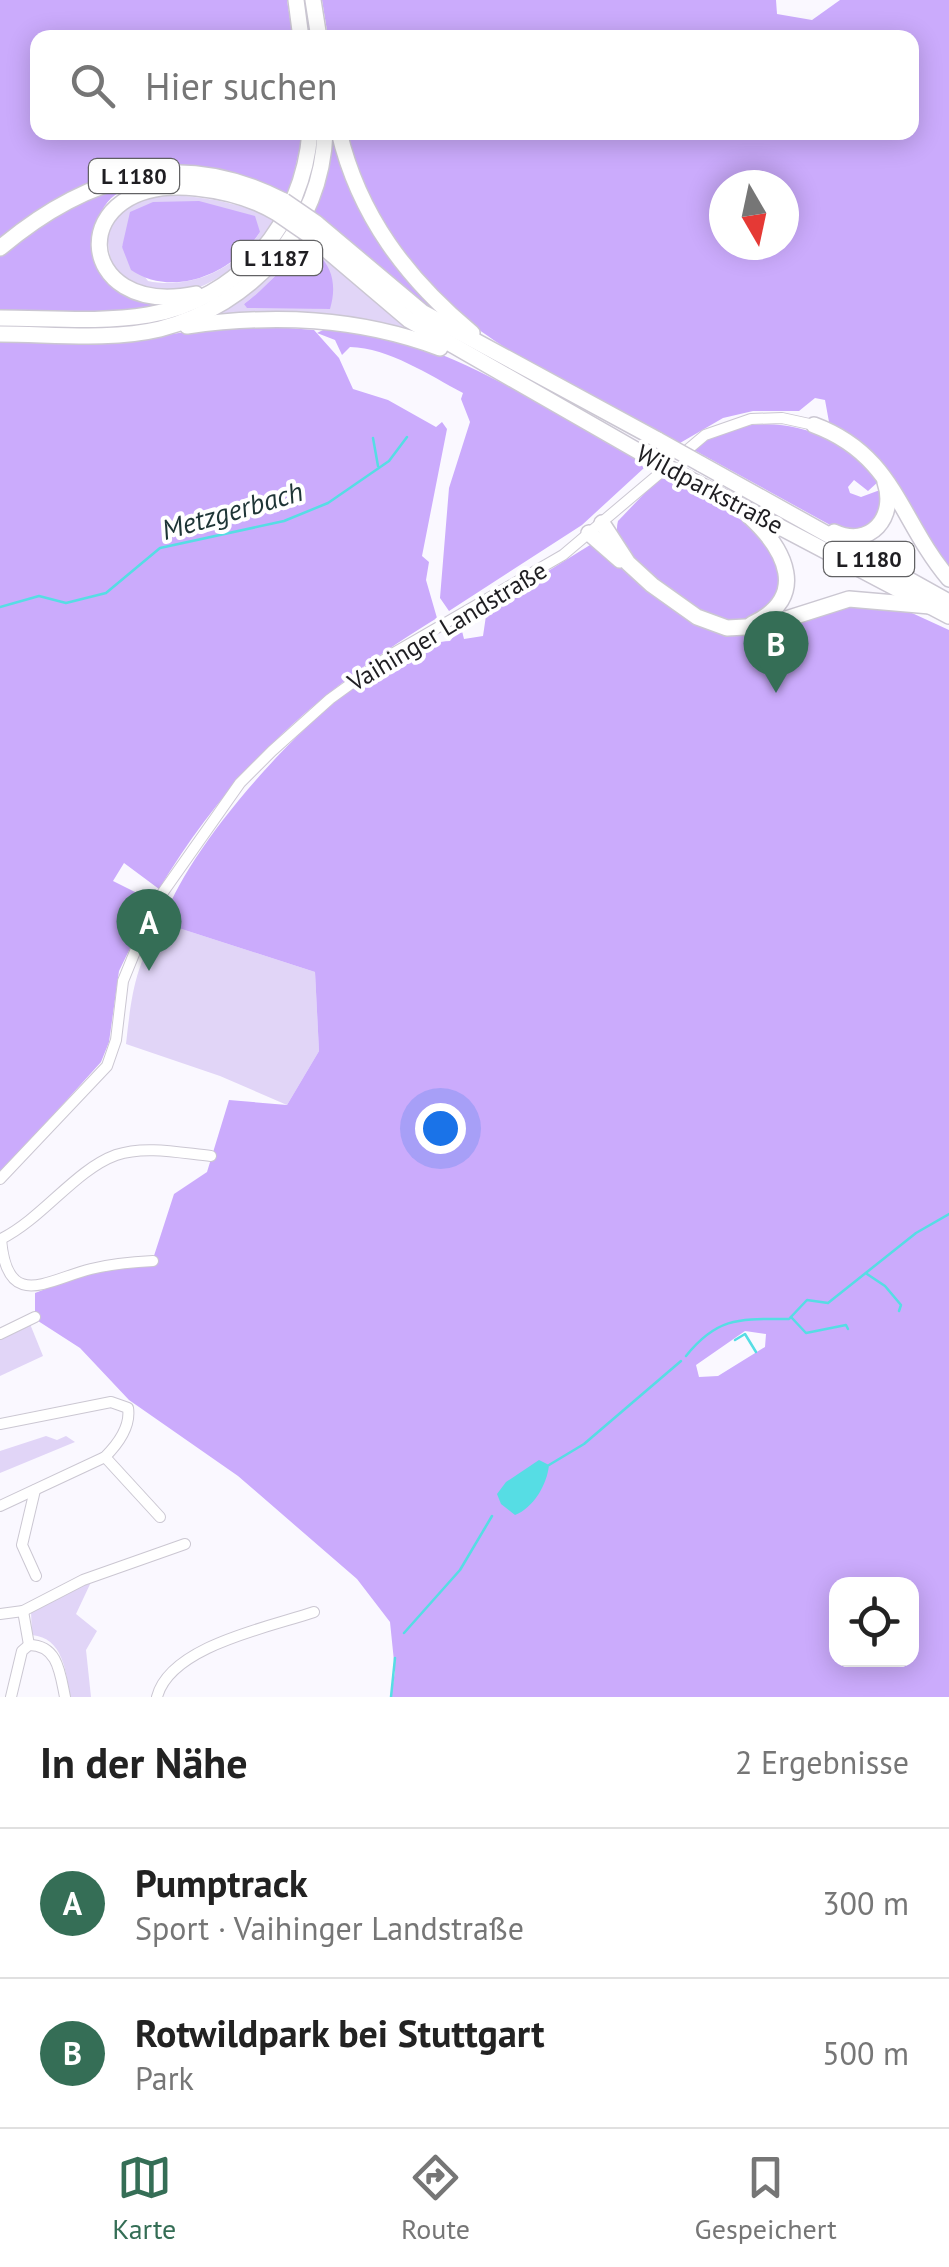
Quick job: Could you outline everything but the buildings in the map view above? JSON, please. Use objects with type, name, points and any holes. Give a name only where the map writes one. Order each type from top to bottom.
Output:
[{"type":"highway","points":[[296,0],[300,30]]},
{"type":"highway","points":[[313,0],[318,30]]},
{"type":"highway","name":"L 1187","points":[[0,318],[134,317],[180,308],[215,290],[255,259],[281,226],[303,176],[309,140]]},
{"type":"highway","name":"L 1187","points":[[0,334],[124,333],[162,328],[222,303],[274,261],[310,206],[323,140]]},
{"type":"highway","points":[[341,140],[361,199],[386,243],[428,295],[482,344]]},
{"type":"highway","name":"L 1180","points":[[0,248],[75,194],[128,177],[203,175],[247,185],[398,294],[482,344]]},
{"type":"highway","name":"L 1180","points":[[215,290],[156,298],[120,285],[108,270],[100,249],[101,233],[112,210],[128,195],[170,186],[224,192],[280,207]]},
{"type":"highway","name":"L 1180","points":[[312,229],[395,310],[472,360]]},
{"type":"highway","name":"L 1180","points":[[162,328],[252,320],[341,322],[405,336],[472,360]]},
{"type":"highway","name":"Wildparkstraße","points":[[482,344],[949,602]]},
{"type":"highway","name":"Wildparkstraße","points":[[472,360],[949,616]]},
{"type":"highway","name":"L 1180","points":[[814,425],[852,445],[880,470],[949,579]]},
{"type":"highway","name":"L 1180","points":[[790,515],[845,537],[875,530],[889,508],[880,470]]},
{"type":"highway","name":"L 1180","points":[[736,504],[776,543],[787,574],[783,594],[772,612],[738,629]]},
{"type":"highway","points":[[596,528],[628,563],[697,617],[738,629]]},
{"type":"highway","name":"L 1180","points":[[738,629],[764,626],[850,599],[930,606]]},
{"type":"street","name":"Vaihinger Landstraße","points":[[0,1179],[107,1066],[116,1040],[123,982],[154,906],[240,783],[360,676],[544,567],[596,528],[672,459],[715,430],[770,418],[814,425]]},
{"type":"street","points":[[153,1261],[90,1269],[56,1283],[28,1287],[8,1270],[0,1239],[31,1224],[93,1169],[118,1154],[138,1151],[211,1156]]},
{"type":"street","points":[[0,1334],[35,1317]]},
{"type":"street","points":[[0,1424],[100,1403],[128,1408],[125,1430],[105,1457],[0,1506]]},
{"type":"street","points":[[105,1457],[160,1517]]},
{"type":"street","points":[[35,1490],[22,1544],[36,1576]]},
{"type":"street","points":[[0,1614],[22,1612],[83,1580],[185,1544]]},
{"type":"street","points":[[22,1612],[29,1645]]},
{"type":"street","points":[[157,1697],[170,1674],[197,1652],[314,1612]]},
{"type":"street","points":[[11,1697],[22,1651],[29,1645]]},
{"type":"street","points":[[29,1645],[45,1648],[54,1656],[64,1697]]},
{"type":"shaded area","points":[[0,0],[287,0],[292,30],[30,30],[30,140],[301,140],[289,196],[149,168],[107,177],[70,193],[0,241]]},
{"type":"shaded area","points":[[322,0],[776,0],[777,14],[812,20],[840,0],[949,0],[949,570],[884,464],[859,440],[829,422],[825,400],[815,398],[799,411],[753,411],[723,418],[680,443],[534,365],[462,317],[432,291],[408,262],[372,200],[348,140],[919,140],[919,30],[327,30]]},
{"type":"shaded area","points":[[329,140],[333,140],[342,166],[454,324],[427,309],[312,211]]},
{"type":"shaded area","points":[[163,179],[183,181],[159,181],[123,190],[105,206],[99,230],[103,274],[129,298],[163,305],[132,313],[0,313],[0,254],[97,196],[140,183]]},
{"type":"shaded area","points":[[143,194],[195,197],[244,207],[278,220],[240,261],[210,283],[174,293],[155,293],[114,272],[108,244],[110,227]],"holes":[[[130,224],[260,232],[226,266],[180,282],[148,281],[122,247]]]},
{"type":"shaded area","points":[[199,201],[255,216],[260,232],[234,259],[202,277],[166,282],[131,270],[122,247],[130,212],[153,202]]},
{"type":"shaded area","points":[[299,236],[422,336],[402,330],[198,320]],"holes":[[[312,250],[330,309],[244,304],[294,260]]]},
{"type":"shaded area","points":[[312,250],[332,276],[330,309],[247,308],[244,304],[285,267]]},
{"type":"shaded area","points":[[238,324],[314,330],[339,358],[353,389],[388,400],[436,427],[442,422],[447,429],[422,556],[429,562],[426,580],[437,618],[353,674],[280,736],[216,806],[159,889],[124,863],[113,881],[153,901],[119,971],[109,1042],[101,1062],[0,1174],[0,340],[146,338]]},
{"type":"shaded area","points":[[327,328],[410,343],[449,358],[527,396],[637,460],[644,468],[582,525],[449,611],[440,598],[449,488],[470,422],[461,399],[463,393],[379,352],[350,347],[342,355],[335,340],[317,333]]},
{"type":"shaded area","points":[[751,425],[789,426],[837,445],[879,481],[868,491],[854,480],[848,487],[850,493],[861,497],[880,490],[884,511],[865,532],[832,526],[692,449],[720,433]]},
{"type":"shaded area","points":[[663,474],[727,510],[769,540],[783,580],[768,610],[737,624],[722,619],[660,585],[627,554],[618,537],[618,521]]},
{"type":"shaded area","points":[[590,545],[731,634],[760,633],[840,606],[901,608],[949,630],[949,1697],[391,1697],[395,1671],[390,1622],[357,1579],[238,1476],[129,1400],[80,1348],[35,1319],[35,1293],[90,1272],[151,1265],[174,1194],[207,1172],[229,1100],[287,1105],[319,1051],[315,972],[163,923],[178,887],[205,844],[282,752],[371,675],[413,651],[450,641],[461,627],[464,639],[483,636],[487,609]],"holes":[[[745,1331],[766,1334],[765,1347],[718,1376],[699,1377],[696,1365]]]},
{"type":"shaded area","points":[[163,923],[315,972],[319,1051],[287,1105],[220,1076],[126,1044],[140,966]]},
{"type":"shaded area","points":[[30,1324],[43,1356],[0,1376],[0,1337]]},
{"type":"shaded area","points":[[46,1436],[57,1440],[66,1436],[75,1442],[0,1473],[0,1451]]},
{"type":"shaded area","points":[[92,1580],[76,1614],[97,1631],[86,1650],[91,1697],[70,1697],[57,1649],[42,1637],[32,1635],[31,1612]]},
{"type":"water","points":[[539,1460],[549,1465],[542,1488],[528,1507],[515,1515],[501,1504],[497,1494],[506,1482]]},
{"type":"waterway","name":"Metzgerbach","points":[[0,607],[39,596],[66,603],[106,593],[160,548],[284,521],[328,503],[389,461],[407,437]]},
{"type":"waterway","points":[[373,438],[378,466]]},
{"type":"waterway","points":[[686,1356],[709,1333],[731,1322],[789,1319],[807,1300],[828,1303],[916,1233],[949,1214]]},
{"type":"waterway","points":[[867,1274],[885,1286],[901,1305],[899,1311]]},
{"type":"waterway","points":[[791,1317],[806,1333],[846,1325],[848,1329]]},
{"type":"waterway","points":[[735,1340],[745,1334],[756,1352]]},
{"type":"waterway","points":[[549,1465],[584,1444],[681,1361]]},
{"type":"waterway","points":[[404,1633],[460,1570],[492,1516]]},
{"type":"waterway","points":[[391,1697],[395,1658]]},
{"type":"place","name":"Rotwildpark bei Stuttgart","points":[[776,693]]},
{"type":"place","name":"Pumptrack","points":[[149,971]]}]
